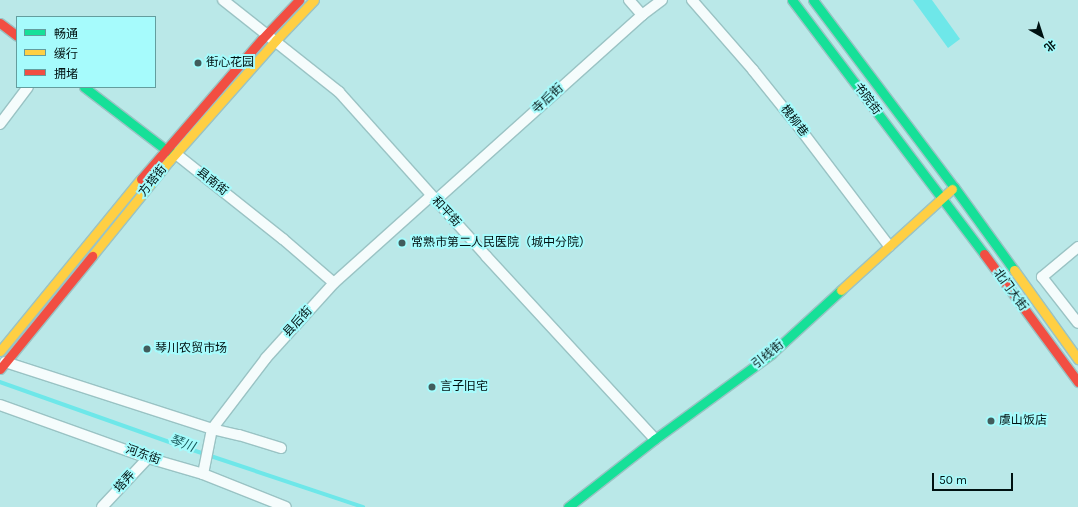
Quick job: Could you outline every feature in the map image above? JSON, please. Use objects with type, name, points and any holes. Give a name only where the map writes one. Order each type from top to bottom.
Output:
[{"type":"street","name":"和平街","points":[[223,0],[276,40],[339,92],[433,198],[655,439]]},
{"type":"street","name":"方塔街","points":[[0,351],[165,149],[267,33],[299,0]]},
{"type":"street","name":"方塔街","points":[[3,365],[176,154],[276,40],[314,0]]},
{"type":"street","points":[[629,0],[642,15]]},
{"type":"street","name":"寺后街","points":[[433,198],[642,15],[662,0]]},
{"type":"street","name":"槐柳巷","points":[[692,0],[753,70],[798,126],[889,246]]},
{"type":"street","name":"书院街","points":[[792,0],[943,198]]},
{"type":"street","name":"书院街","points":[[813,0],[954,187]]},
{"type":"street","points":[[0,23],[16,35]]},
{"type":"street","points":[[0,124],[27,88]]},
{"type":"street","name":"县南街","points":[[85,88],[165,149],[176,154],[283,239],[334,283]]},
{"type":"street","name":"引线街","points":[[568,507],[655,439],[771,354],[954,187]]},
{"type":"street","name":"北门大街","points":[[954,187],[1078,359]]},
{"type":"street","name":"县后街","points":[[202,474],[210,444],[212,429],[266,358],[334,283],[433,198]]},
{"type":"street","name":"北门大街","points":[[943,198],[1078,382]]},
{"type":"street","points":[[1078,247],[1042,277],[1078,323]]},
{"type":"street","points":[[3,365],[212,429],[239,435],[281,448]]},
{"type":"street","name":"河东街","points":[[0,406],[148,458],[202,474],[286,507]]},
{"type":"street","name":"塔弄","points":[[102,507],[148,458]]},
{"type":"water","points":[[913,0],[932,0],[960,39],[948,48]]},
{"type":"waterway","name":"琴川","points":[[0,382],[181,446],[363,507]]},
{"type":"traffic: fast","points":[[792,0],[984,254]]},
{"type":"traffic: fast","points":[[813,0],[954,187],[1014,270]]},
{"type":"traffic: fast","points":[[85,88],[165,149],[174,153]]},
{"type":"traffic: fast","points":[[568,507],[655,439],[771,354],[841,290]]},
{"type":"traffic: slow","points":[[92,256],[169,161],[276,40],[314,0]]},
{"type":"traffic: slow","points":[[0,351],[141,179]]},
{"type":"traffic: slow","points":[[841,290],[952,189]]},
{"type":"traffic: slow","points":[[1014,270],[1078,359]]},
{"type":"traffic: jam","points":[[141,179],[262,39],[299,0]]},
{"type":"traffic: jam","points":[[0,23],[16,35]]},
{"type":"traffic: jam","points":[[984,254],[1078,382]]},
{"type":"traffic: jam","points":[[0,369],[92,256]]},
{"type":"place","name":"街心花园","points":[[198,63]]},
{"type":"place","name":"常熟市第二人民医院（城中分院）","points":[[402,243]]},
{"type":"place","name":"琴川农贸市场","points":[[147,349]]},
{"type":"place","name":"言子旧宅","points":[[432,387]]},
{"type":"place","name":"虞山饭店","points":[[991,421]]}]
